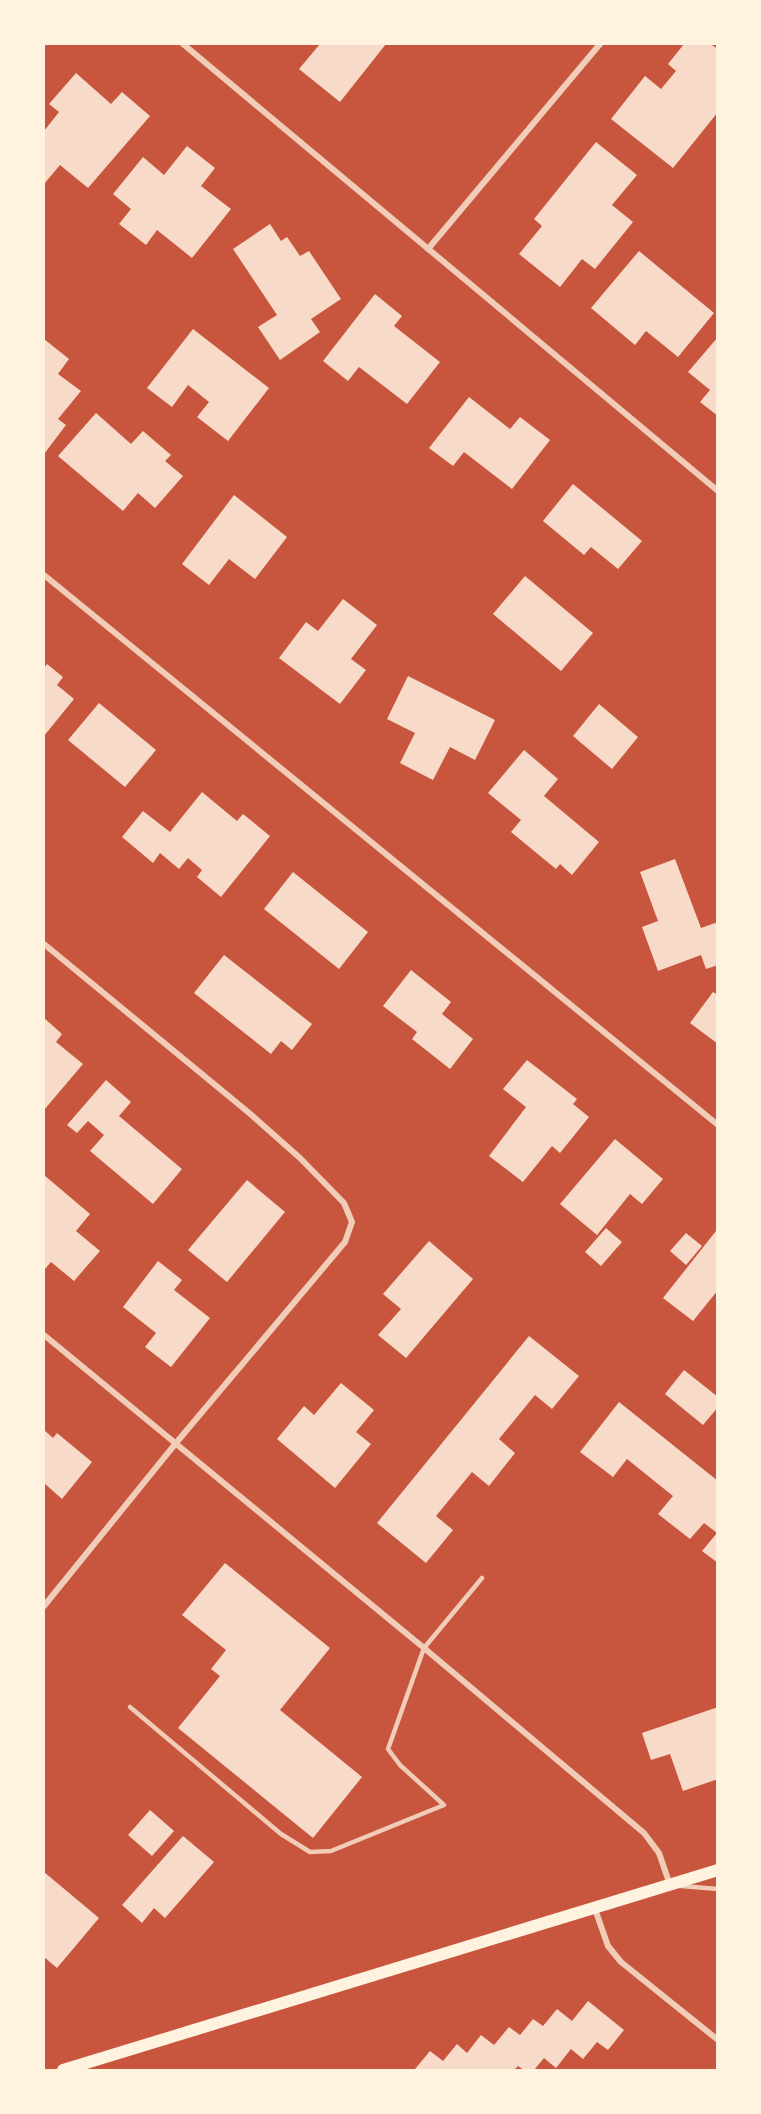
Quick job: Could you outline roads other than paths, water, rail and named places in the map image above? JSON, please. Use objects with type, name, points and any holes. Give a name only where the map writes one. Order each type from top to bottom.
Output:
[{"type":"main road","points":[[63,2070],[717,1870]]},
{"type":"street","points":[[183,44],[717,491]]},
{"type":"street","points":[[428,249],[600,44]]},
{"type":"street","points":[[44,575],[717,1125]]},
{"type":"street","points":[[44,944],[248,1112],[300,1158],[344,1203],[352,1222],[345,1242],[176,1443],[44,1606]]},
{"type":"street","points":[[44,1335],[424,1648],[644,1833],[659,1853],[670,1885]]},
{"type":"street","points":[[595,1909],[608,1946],[621,1962],[717,2040]]},
{"type":"lane","points":[[130,1707],[281,1834],[310,1852],[331,1851],[444,1805],[400,1765],[388,1749],[424,1648],[482,1578]]},
{"type":"lane","points":[[670,1885],[717,1889]]}]
